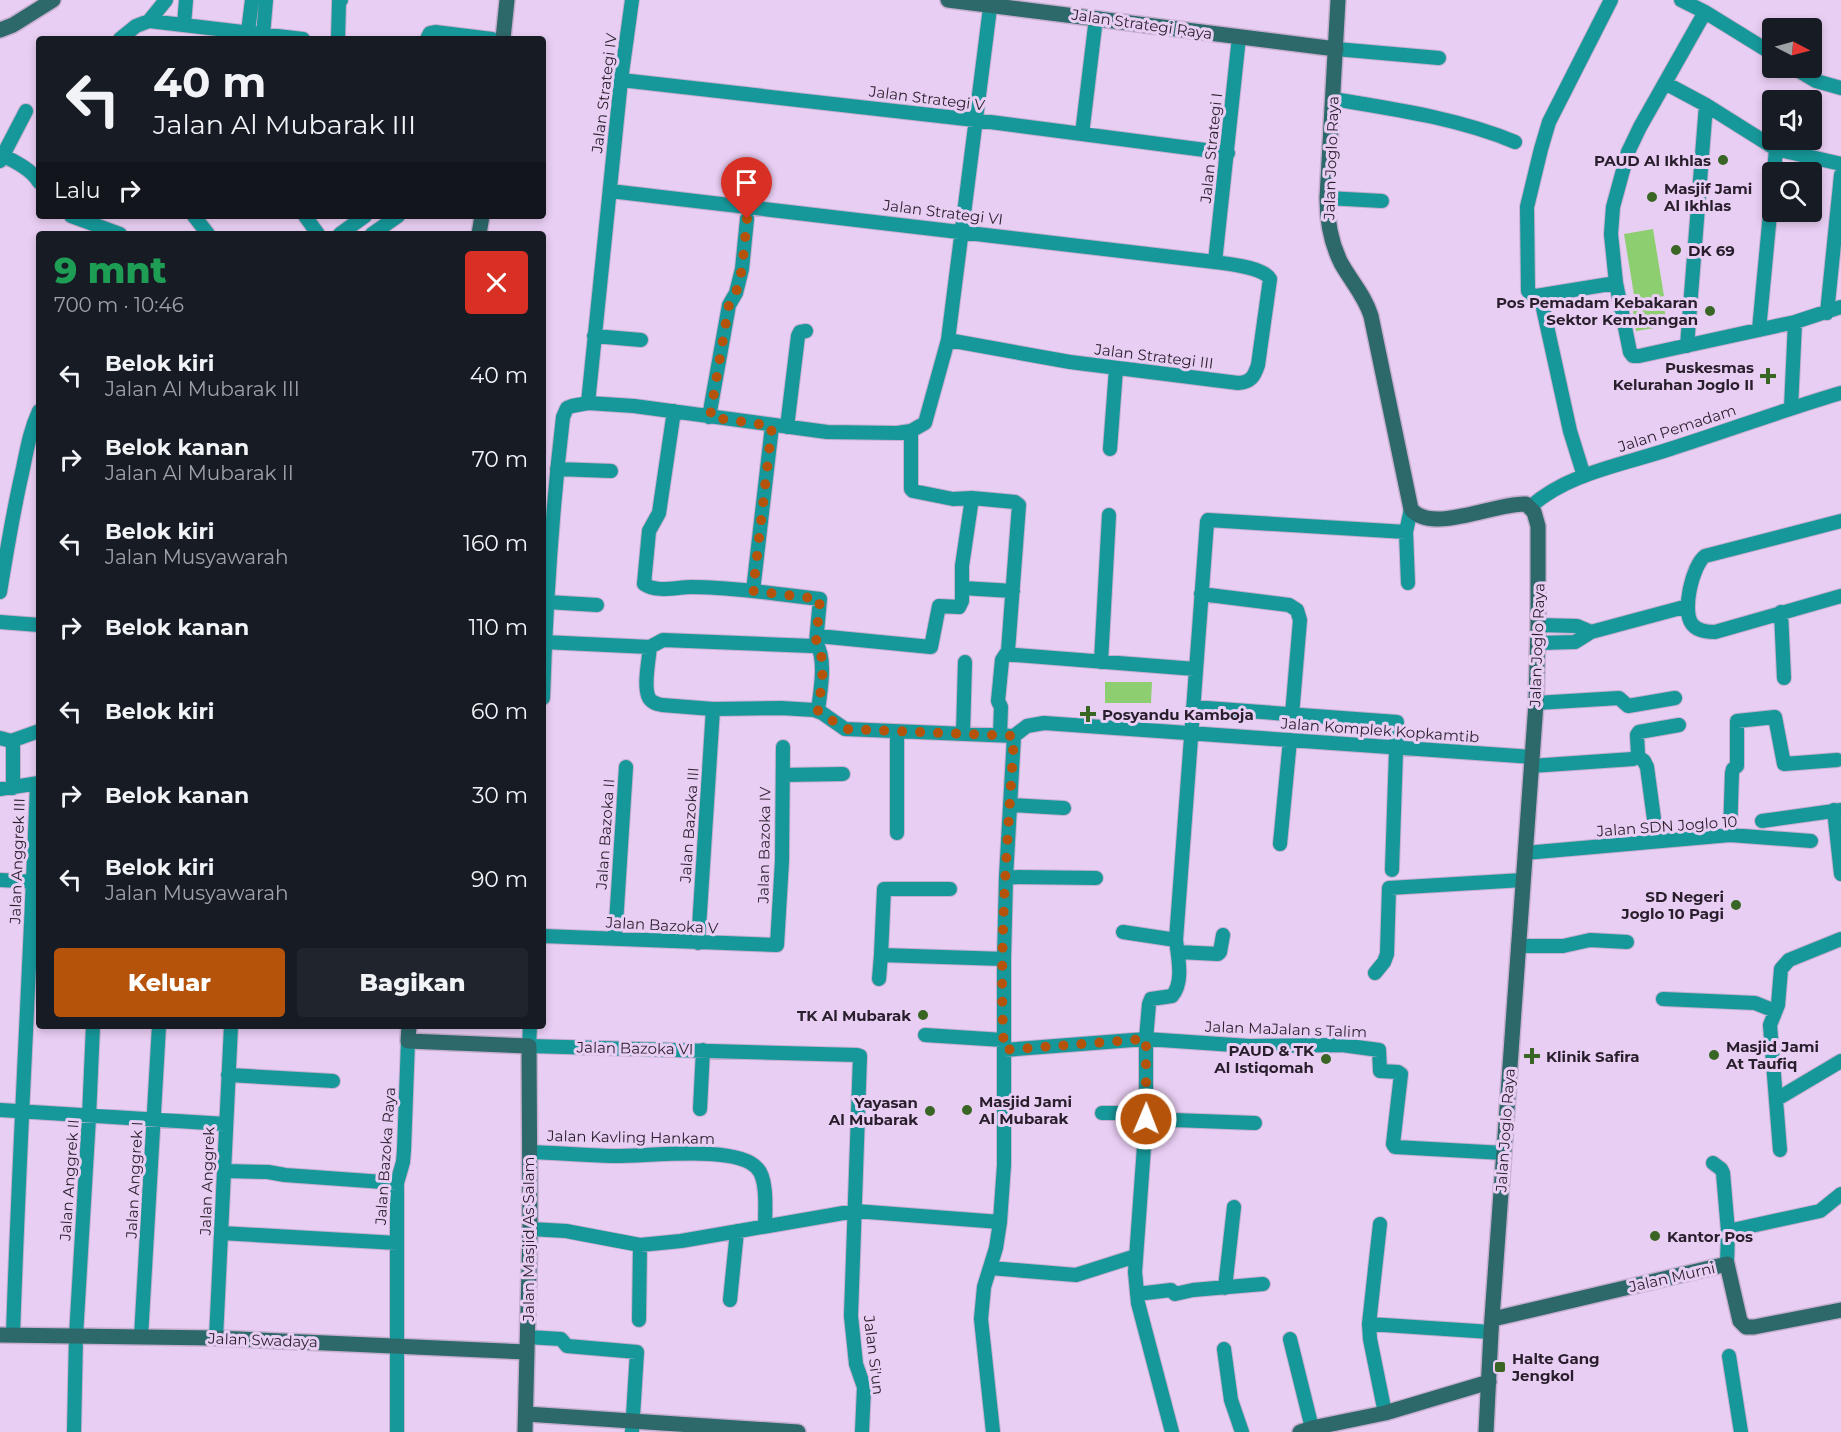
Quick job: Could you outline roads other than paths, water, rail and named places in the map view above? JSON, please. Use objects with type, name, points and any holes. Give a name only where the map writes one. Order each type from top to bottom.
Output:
[{"type":"street","points":[[0,30],[13,25],[53,0]]},
{"type":"street","points":[[149,21],[166,0]]},
{"type":"street","points":[[184,26],[186,0]]},
{"type":"street","points":[[252,0],[255,36]]},
{"type":"street","points":[[255,36],[266,0]]},
{"type":"street","points":[[338,36],[341,0]]},
{"type":"street","points":[[503,36],[507,0]]},
{"type":"street","name":"Jalan Strategi IV","points":[[588,403],[621,80],[632,0]]},
{"type":"street","name":"Jalan Strategi Raya","points":[[948,0],[991,2],[1096,20],[1336,49]]},
{"type":"street","name":"Jalan Joglo Raya","points":[[1338,0],[1327,198],[1329,227],[1342,263],[1367,304],[1371,316],[1411,509]]},
{"type":"street","points":[[1611,0],[1549,122],[1541,149],[1527,207],[1528,291],[1536,296],[1616,283]]},
{"type":"street","points":[[1681,0],[1762,47]]},
{"type":"street","points":[[546,615],[557,469],[565,412],[572,406],[588,403],[674,411],[772,426],[862,433],[914,430],[925,423],[948,340],[991,2]]},
{"type":"street","points":[[1705,12],[1628,152],[1613,207],[1611,234],[1616,283],[1630,352],[1633,356],[1639,356],[1688,346],[1795,322],[1841,307]]},
{"type":"street","points":[[1082,134],[1096,20]]},
{"type":"street","points":[[124,36],[136,26],[149,21],[255,36]]},
{"type":"street","points":[[428,36],[435,32],[468,36]]},
{"type":"street","name":"Jalan Strategi I","points":[[1215,262],[1239,38]]},
{"type":"street","points":[[1336,49],[1439,58]]},
{"type":"street","points":[[1811,78],[1841,88]]},
{"type":"street","name":"Jalan Strategi V","points":[[621,80],[975,120],[1228,153]]},
{"type":"street","points":[[1665,83],[1706,105],[1762,140]]},
{"type":"street","points":[[1333,99],[1420,114],[1482,130],[1515,142]]},
{"type":"street","points":[[1688,346],[1706,105]]},
{"type":"street","points":[[26,111],[1,157],[36,178]]},
{"type":"street","points":[[1780,150],[1841,164]]},
{"type":"street","points":[[1827,313],[1841,175]]},
{"type":"street","name":"Jalan Strategi VI","points":[[610,191],[1215,262],[1243,266],[1269,277]]},
{"type":"street","points":[[1327,198],[1382,201]]},
{"type":"street","points":[[79,219],[112,231]]},
{"type":"street","points":[[196,219],[206,231]]},
{"type":"street","points":[[344,231],[360,219]]},
{"type":"street","points":[[376,231],[394,219]]},
{"type":"street","points":[[710,417],[729,304],[736,293],[742,269],[747,219]]},
{"type":"street","points":[[1759,330],[1769,222]]},
{"type":"street","name":"Jalan Strategi III","points":[[948,340],[1116,369],[1238,383],[1250,381],[1258,365],[1269,277]]},
{"type":"street","points":[[1543,308],[1570,431],[1584,476]]},
{"type":"street","points":[[1791,408],[1795,322]]},
{"type":"street","points":[[787,427],[797,339],[800,332],[806,331]]},
{"type":"street","points":[[594,336],[641,340]]},
{"type":"street","points":[[1110,449],[1116,369]]},
{"type":"street","name":"Jalan Pemadam","points":[[1530,507],[1540,498],[1584,476],[1841,393]]},
{"type":"street","points":[[674,411],[659,513],[649,531],[644,584],[648,587],[671,589],[690,587],[753,591],[820,599],[817,640],[822,668],[818,711]]},
{"type":"street","points":[[0,592],[13,509],[30,430],[36,417]]},
{"type":"street","points":[[753,591],[772,426]]},
{"type":"street","points":[[914,430],[910,458],[912,490],[953,499],[972,498],[1015,502],[1019,505],[1008,651],[1002,660],[998,701],[1007,735],[1010,805],[1004,959],[1004,1165],[1000,1222],[984,1287],[981,1319],[993,1432]]},
{"type":"street","points":[[557,469],[611,471]]},
{"type":"street","points":[[817,640],[931,647],[939,606],[959,607],[962,600],[962,566],[972,498]]},
{"type":"street","points":[[1408,583],[1406,532],[1411,509],[1420,517],[1437,519],[1519,504],[1526,504],[1530,507]]},
{"type":"street","name":"Jalan Joglo Raya","points":[[1486,1432],[1536,703],[1538,526],[1530,507]]},
{"type":"street","points":[[1101,662],[1109,515]]},
{"type":"street","points":[[1172,1432],[1137,1294],[1136,1257],[1146,1119],[1146,1039],[1150,1002],[1155,998],[1172,996],[1179,981],[1177,946],[1208,520],[1406,532]]},
{"type":"street","points":[[1841,521],[1705,556],[1700,560],[1694,572],[1688,606],[1691,623],[1697,629],[1715,632],[1841,596]]},
{"type":"street","points":[[962,588],[1013,591]]},
{"type":"street","points":[[1201,594],[1289,605],[1297,610],[1300,620],[1292,715]]},
{"type":"street","points":[[547,602],[597,605]]},
{"type":"street","points":[[1538,643],[1575,642],[1591,632],[1688,606]]},
{"type":"street","points":[[1781,612],[1784,678]]},
{"type":"street","points":[[0,622],[36,625]]},
{"type":"street","points":[[1538,625],[1577,626],[1591,632]]},
{"type":"street","points":[[546,642],[650,647],[663,640],[812,646],[817,640]]},
{"type":"street","points":[[650,647],[647,672],[648,697],[662,705],[713,709],[781,708],[818,711],[845,729],[1007,735]]},
{"type":"street","points":[[1008,651],[1013,655],[1196,669]]},
{"type":"street","points":[[963,734],[965,662]]},
{"type":"street","points":[[1536,703],[1619,698],[1628,706],[1676,698]]},
{"type":"street","name":"Jalan Komplek Kopkamtib","points":[[1193,707],[1397,722],[1396,748]]},
{"type":"street","name":"Jalan Bazoka III","points":[[698,943],[713,709]]},
{"type":"street","points":[[1730,836],[1732,773],[1737,766],[1737,722],[1775,717],[1784,764],[1837,760]]},
{"type":"street","name":"Jalan Komplek Kopkamtib","points":[[1007,735],[1028,726],[1044,723],[1396,748],[1531,762],[1633,759],[1637,756]]},
{"type":"street","points":[[1654,819],[1647,766],[1637,756],[1637,735],[1640,732],[1679,725]]},
{"type":"street","points":[[5,740],[36,732]]},
{"type":"street","points":[[897,732],[897,833]]},
{"type":"street","points":[[5,740],[13,746],[6,788],[36,783]]},
{"type":"street","points":[[1280,844],[1290,740]]},
{"type":"street","name":"Jalan Bazoka IV","points":[[778,944],[782,861],[783,747]]},
{"type":"street","points":[[1392,870],[1396,748]]},
{"type":"street","name":"Jalan Bazoka II","points":[[615,939],[626,767]]},
{"type":"street","points":[[783,775],[843,774]]},
{"type":"street","points":[[1010,805],[1064,808]]},
{"type":"street","points":[[1762,821],[1837,810],[1841,874]]},
{"type":"street","name":"Jalan SDN Joglo 10","points":[[1525,853],[1730,836],[1811,841]]},
{"type":"street","points":[[1006,877],[1095,878]]},
{"type":"street","points":[[0,880],[36,882]]},
{"type":"street","points":[[1375,973],[1384,963],[1387,954],[1389,888],[1523,880]]},
{"type":"street","name":"Jalan Anggrek III","points":[[7,1335],[36,882]]},
{"type":"street","points":[[879,979],[884,889],[950,889]]},
{"type":"street","points":[[1123,932],[1218,954],[1223,935]]},
{"type":"street","name":"Jalan Bazoka V","points":[[546,936],[774,946],[778,944]]},
{"type":"street","points":[[1780,1150],[1770,1030],[1778,1005],[1780,973],[1789,960],[1841,939]]},
{"type":"street","points":[[1518,946],[1563,946],[1590,940],[1627,942]]},
{"type":"street","points":[[881,955],[1004,959]]},
{"type":"street","points":[[1663,999],[1755,1003],[1775,1011]]},
{"type":"street","name":"Jalan Anggrek II","points":[[74,1432],[76,1336],[93,1029]]},
{"type":"street","name":"Jalan Anggrek I","points":[[141,1337],[159,1029]]},
{"type":"street","name":"Jalan Anggrek","points":[[216,1338],[231,1029]]},
{"type":"street","points":[[529,1046],[530,1029]]},
{"type":"street","name":"Jalan Bazoka VI","points":[[408,1034],[529,1046],[857,1054],[860,1058]]},
{"type":"street","name":"Jalan Bazoka Raya","points":[[395,1345],[397,1183],[404,1150],[408,1034]]},
{"type":"street","points":[[924,1035],[1004,1045],[1146,1039]]},
{"type":"street","name":"Jalan MaJalan s Talim","points":[[1146,1039],[1249,1046],[1342,1045],[1380,1050],[1380,1071],[1401,1074],[1393,1144],[1395,1147],[1504,1153]]},
{"type":"street","name":"Jalan Masjid As Salam","points":[[525,1432],[530,1229],[529,1046]]},
{"type":"street","points":[[700,1109],[703,1050]]},
{"type":"street","name":"Jalan Si'un","points":[[860,1058],[851,1316],[856,1364],[864,1387],[862,1432]]},
{"type":"street","points":[[1777,1099],[1841,1061]]},
{"type":"street","points":[[228,1075],[333,1081]]},
{"type":"street","points":[[0,1110],[225,1124]]},
{"type":"street","points":[[1102,1113],[1118,1113],[1146,1119],[1255,1123]]},
{"type":"street","name":"Jalan Kavling Hankam","points":[[529,1152],[614,1156],[713,1154],[734,1156],[753,1163],[762,1175],[765,1195],[765,1226]]},
{"type":"street","points":[[1713,1163],[1724,1173],[1728,1231],[1727,1264]]},
{"type":"street","points":[[224,1172],[268,1172],[397,1183]]},
{"type":"street","points":[[1728,1231],[1820,1211],[1841,1194]]},
{"type":"street","points":[[1225,1288],[1234,1207]]},
{"type":"street","points":[[530,1229],[566,1231],[640,1245],[681,1241],[855,1211],[1000,1222]]},
{"type":"street","points":[[1380,1224],[1369,1324],[1385,1413]]},
{"type":"street","points":[[730,1300],[737,1231]]},
{"type":"street","points":[[221,1233],[397,1243]]},
{"type":"street","points":[[639,1320],[640,1245]]},
{"type":"street","points":[[990,1268],[1076,1275],[1136,1257]]},
{"type":"street","name":"Jalan Murni","points":[[1492,1326],[1727,1264],[1740,1321],[1746,1327],[1841,1310]]},
{"type":"street","points":[[1137,1294],[1171,1290],[1175,1294],[1193,1290],[1263,1284]]},
{"type":"street","points":[[1369,1324],[1492,1326]]},
{"type":"street","name":"Jalan Swadaya","points":[[7,1335],[216,1338],[395,1345],[527,1344]]},
{"type":"street","points":[[527,1344],[561,1339],[567,1346],[636,1352],[632,1427]]},
{"type":"street","points":[[1290,1340],[1306,1430],[1385,1413],[1488,1382]]},
{"type":"street","points":[[389,1432],[395,1345]]},
{"type":"street","points":[[395,1345],[397,1432]]},
{"type":"street","points":[[1224,1349],[1232,1400],[1242,1432]]},
{"type":"street","points":[[1729,1356],[1741,1432]]},
{"type":"street","points":[[526,1414],[632,1427],[798,1432]]},
{"type":"place","name":"PAUD Al Ikhlas","points":[[1723,160]]},
{"type":"place","name":"Masjif Jami Al Ikhlas","points":[[1652,197]]},
{"type":"place","name":"DK 69","points":[[1676,250]]},
{"type":"place","name":"Pos Pemadam Kebakaran Sektor Kembangan","points":[[1710,311]]},
{"type":"place","name":"Puskesmas Kelurahan Joglo II","points":[[1768,376]]},
{"type":"place","name":"Posyandu Kamboja","points":[[1088,714]]},
{"type":"place","name":"SD Negeri Joglo 10 Pagi","points":[[1736,905]]},
{"type":"place","name":"TK Al Mubarak","points":[[923,1015]]},
{"type":"place","name":"Masjid Jami At Taufiq","points":[[1714,1055]]},
{"type":"place","name":"Klinik Safira","points":[[1532,1056]]},
{"type":"place","name":"PAUD & TK Al Istiqomah","points":[[1326,1059]]},
{"type":"place","name":"Masjid Jami Al Mubarak","points":[[967,1110]]},
{"type":"place","name":"Yayasan Al Mubarak","points":[[930,1111]]},
{"type":"place","name":"Kantor Pos","points":[[1655,1236]]},
{"type":"place","name":"Halte Gang Jengkol","points":[[1500,1367]]}]
